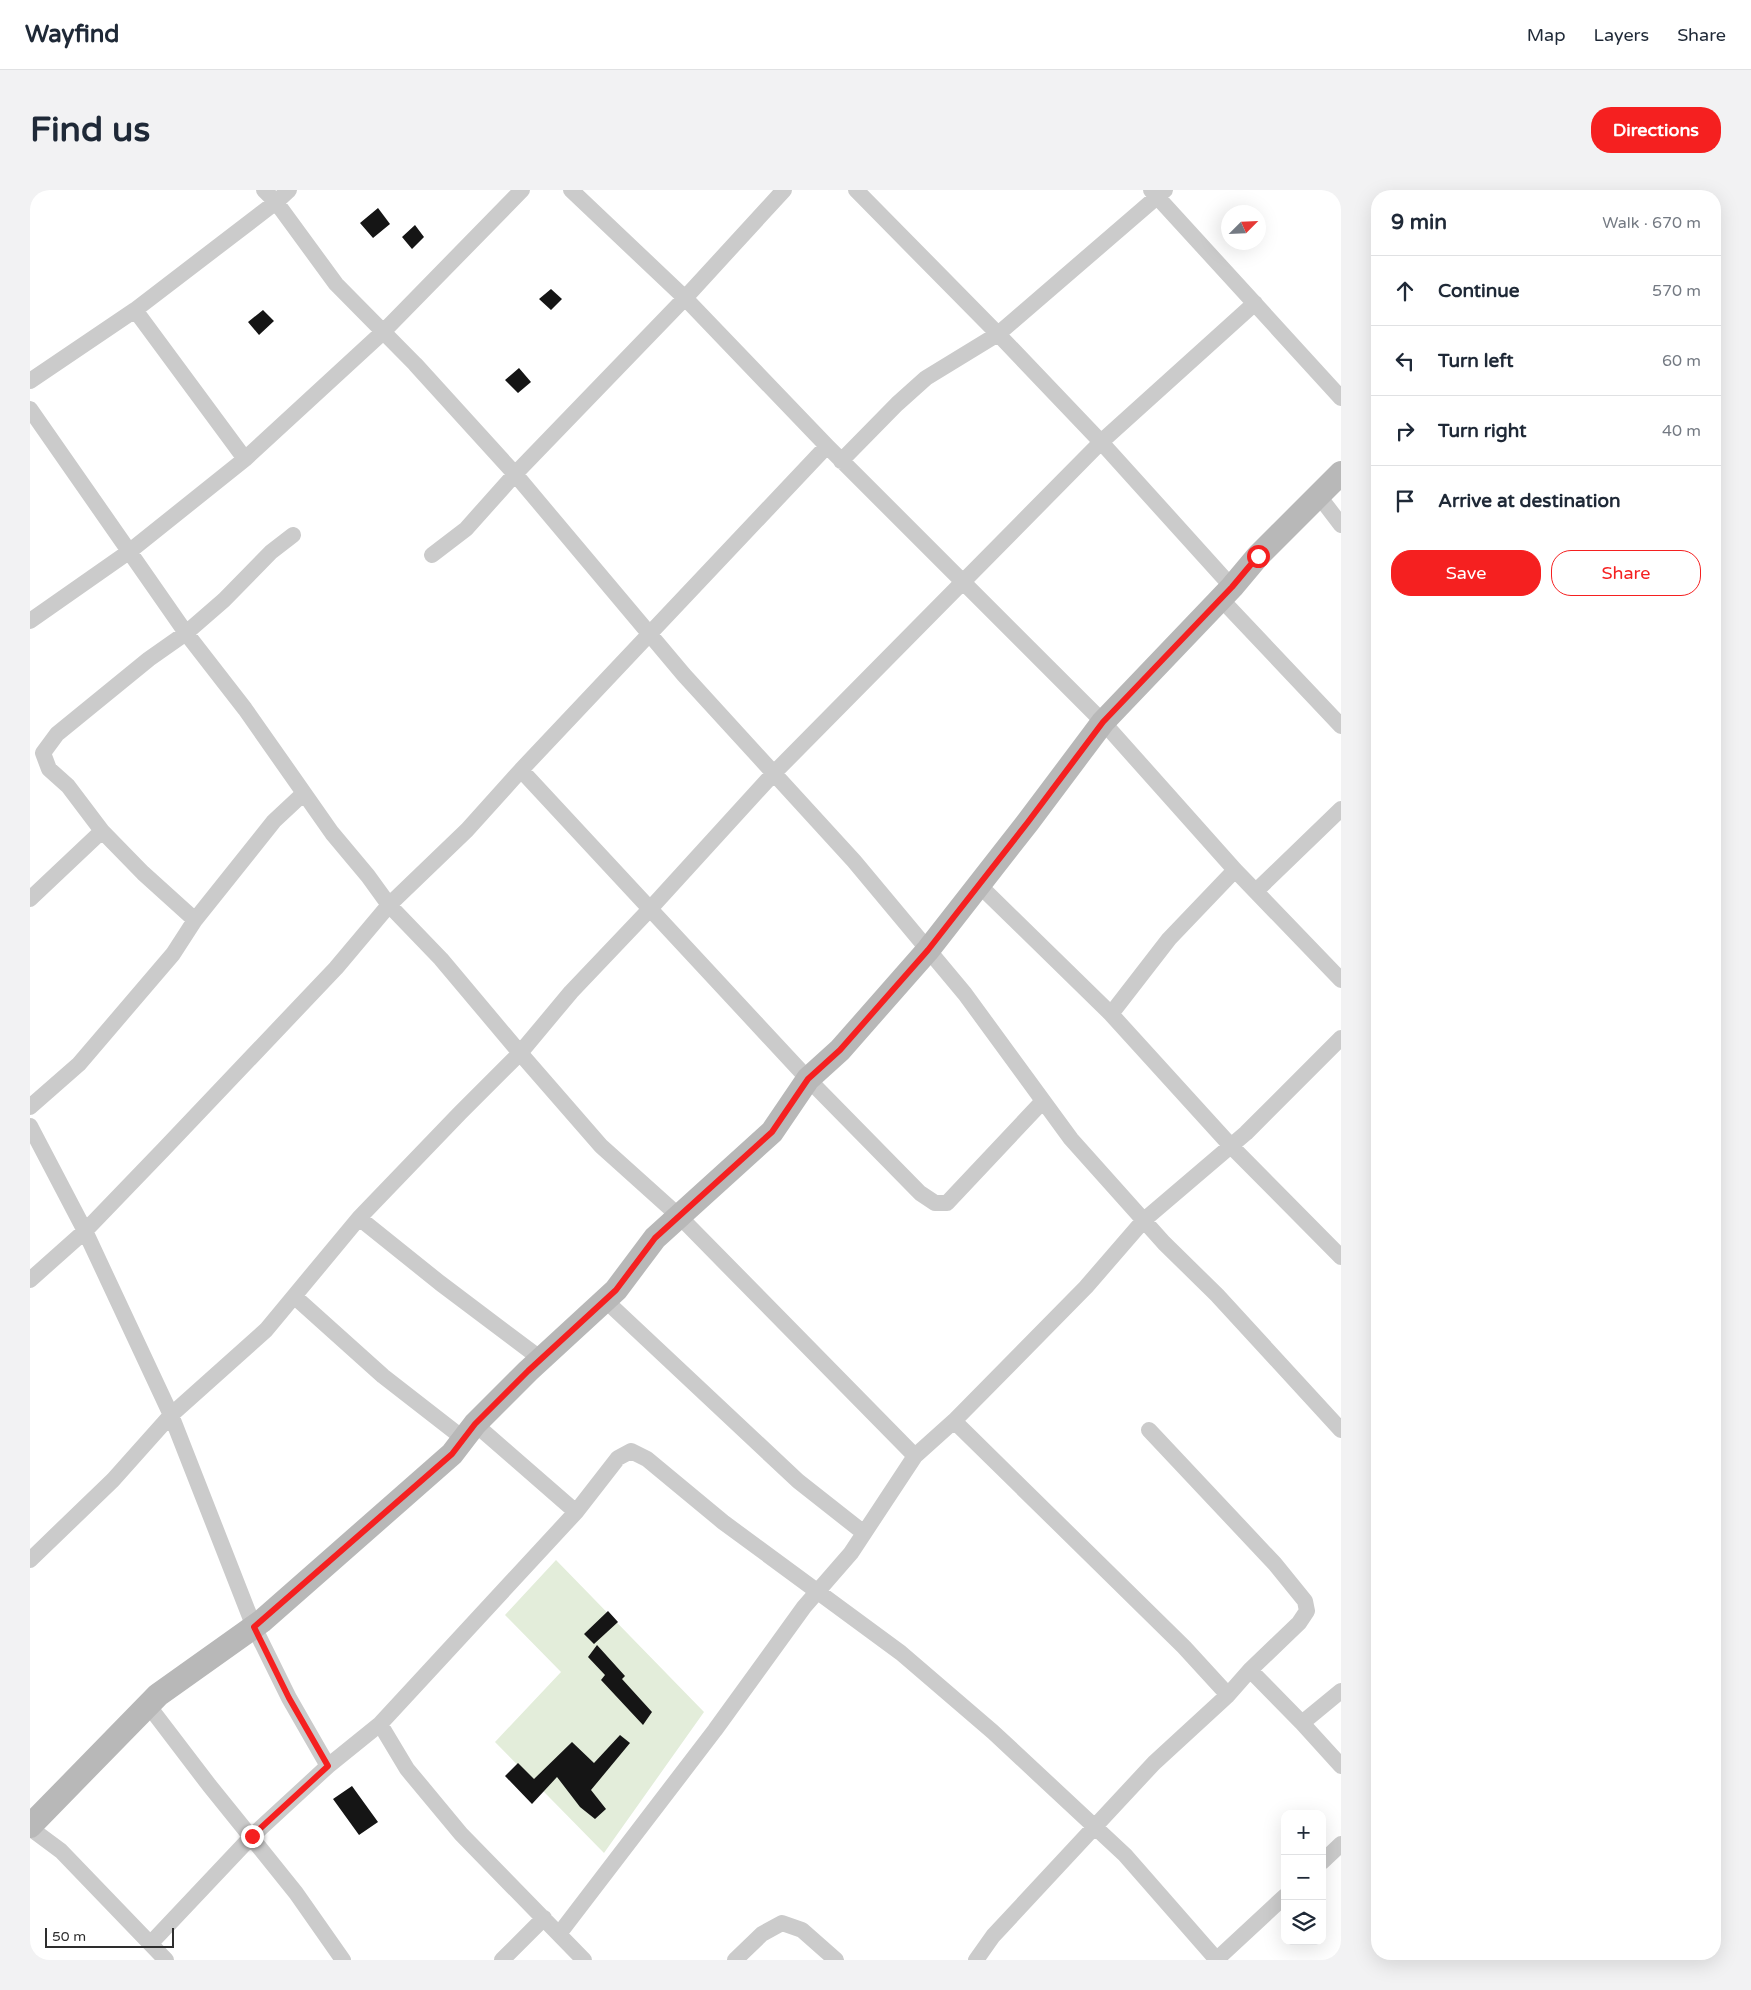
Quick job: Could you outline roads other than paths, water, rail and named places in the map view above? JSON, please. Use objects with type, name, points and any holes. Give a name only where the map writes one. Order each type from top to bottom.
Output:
[{"type":"main road","points":[[30,1827],[158,1695],[254,1627],[452,1454],[470,1432],[541,1359],[616,1290],[655,1238],[772,1132],[808,1079],[840,1050],[928,950],[1103,722],[1226,593],[1258,556],[1341,473]]},
{"type":"street","points":[[264,190],[276,202],[336,284],[515,474],[684,675],[854,861],[965,994],[1071,1139],[1164,1243],[1217,1295],[1341,1430]]},
{"type":"street","points":[[30,381],[135,310],[289,190]]},
{"type":"street","points":[[30,621],[130,551],[245,459],[383,332],[522,190]]},
{"type":"street","points":[[571,190],[685,298],[961,582],[1103,722],[1235,870],[1341,980]]},
{"type":"street","points":[[432,555],[466,529],[515,474],[685,298],[784,190]]},
{"type":"street","points":[[856,190],[1101,442],[1226,593],[1341,726]]},
{"type":"street","points":[[842,461],[897,404],[926,378],[998,334],[1158,192],[1341,398]]},
{"type":"street","points":[[30,1560],[113,1480],[171,1415],[266,1330],[359,1218],[520,1053],[571,992],[774,773],[1101,442],[1255,303]]},
{"type":"street","points":[[135,310],[245,459]]},
{"type":"street","points":[[30,409],[186,634],[245,709],[332,833],[368,876],[389,905],[441,959],[602,1146],[680,1217],[915,1456]]},
{"type":"street","points":[[30,1280],[85,1231],[336,968],[389,905],[467,830],[521,770],[827,446]]},
{"type":"street","points":[[1319,496],[1341,525]]},
{"type":"street","points":[[195,920],[143,873],[102,831],[68,786],[49,769],[43,753],[56,734],[149,659],[186,634],[224,600],[271,552],[293,535]]},
{"type":"street","points":[[521,770],[808,1079],[920,1193],[935,1203],[947,1203],[1043,1101]]},
{"type":"street","points":[[30,1107],[79,1064],[173,954],[195,920],[274,821],[304,793]]},
{"type":"street","points":[[1256,891],[1341,809]]},
{"type":"street","points":[[30,899],[102,831]]},
{"type":"street","points":[[1111,1014],[1169,940],[1235,870]]},
{"type":"street","points":[[979,885],[1111,1014],[1231,1146],[1341,1257]]},
{"type":"street","points":[[560,1934],[715,1730],[804,1607],[851,1553],[915,1456],[954,1421],[1086,1287],[1144,1220],[1246,1133],[1341,1038]]},
{"type":"street","points":[[30,1126],[85,1231],[171,1415],[254,1627],[289,1698],[328,1766]]},
{"type":"street","points":[[359,1218],[440,1283],[541,1359]]},
{"type":"street","points":[[295,1296],[383,1376],[470,1432],[576,1512]]},
{"type":"street","points":[[605,1300],[798,1481],[864,1533]]},
{"type":"street","points":[[954,1421],[1177,1640],[1228,1695]]},
{"type":"street","points":[[976,1960],[993,1936],[1096,1828],[1154,1763],[1228,1695],[1250,1670],[1299,1623],[1307,1611],[1305,1601],[1262,1549],[1149,1430]]},
{"type":"street","points":[[151,1943],[252,1836],[328,1766],[380,1724],[576,1512],[618,1458],[631,1451],[647,1459],[724,1522],[908,1659],[993,1732],[1125,1855],[1217,1960],[1281,1900]]},
{"type":"street","points":[[1250,1670],[1341,1766]]},
{"type":"street","points":[[1302,1723],[1341,1691]]},
{"type":"street","points":[[148,1705],[209,1785],[296,1893],[344,1960]]},
{"type":"street","points":[[380,1724],[407,1769],[461,1834],[584,1960]]},
{"type":"street","points":[[30,1827],[61,1851],[166,1960]]},
{"type":"street","points":[[1326,1858],[1341,1844]]},
{"type":"street","points":[[502,1960],[544,1918]]},
{"type":"street","points":[[735,1960],[762,1934],[782,1923],[802,1930],[836,1960]]}]
